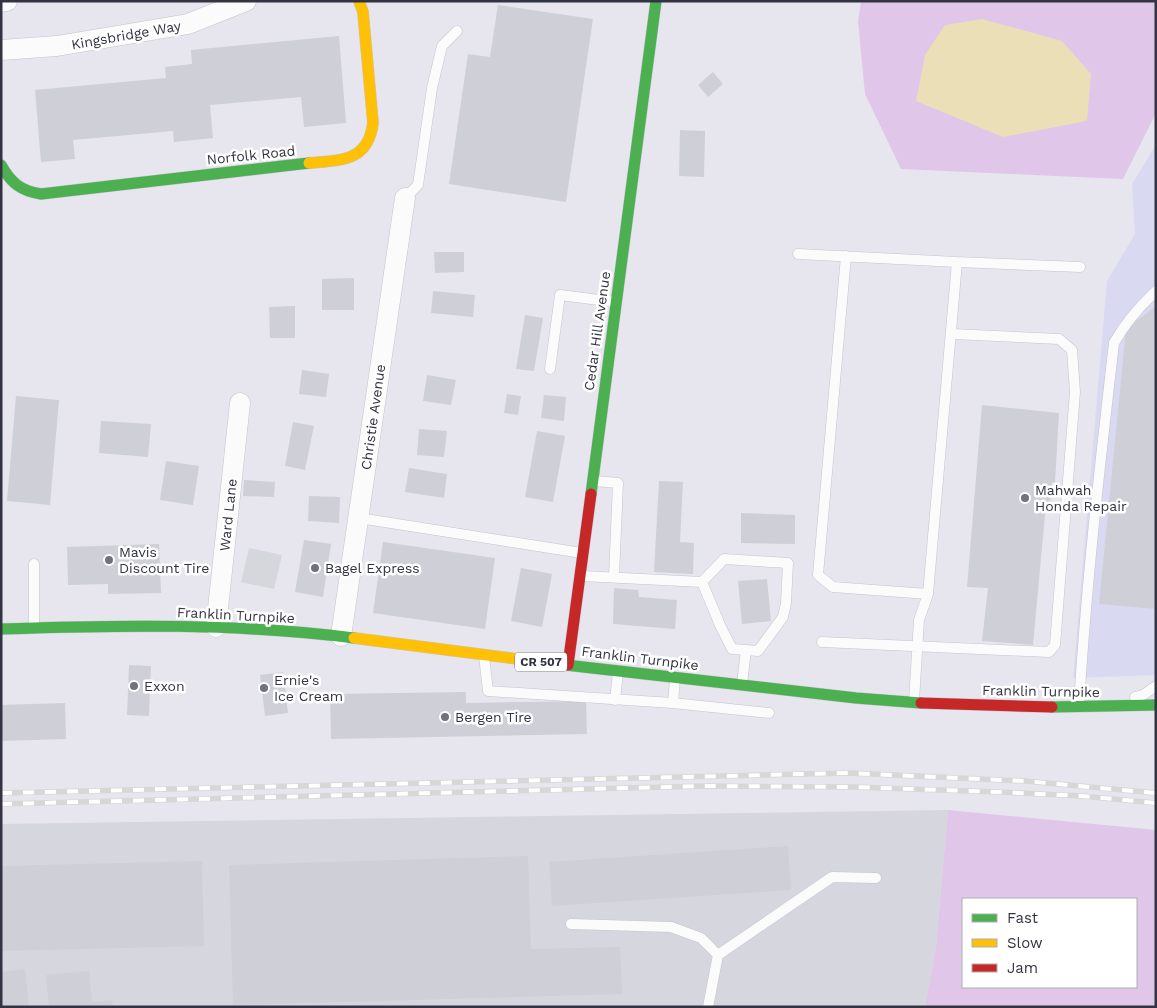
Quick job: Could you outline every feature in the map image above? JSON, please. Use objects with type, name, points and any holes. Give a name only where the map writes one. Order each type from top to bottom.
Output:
[{"type":"street","points":[[1,2],[7,1]]},
{"type":"street","name":"Kingsbridge Way","points":[[1,50],[57,46],[188,24],[246,1]]},
{"type":"street","name":"Norfolk Road","points":[[1,165],[7,177],[15,186],[27,192],[41,194],[348,159],[359,154],[367,145],[372,135],[373,123],[362,12],[359,1]]},
{"type":"street","name":"Cedar Hill Avenue","points":[[568,665],[656,1]]},
{"type":"street","name":"Christie Avenue","points":[[341,636],[406,198]]},
{"type":"street","name":"Ward Lane","points":[[216,627],[240,403]]},
{"type":"street","name":"Franklin Turnpike","points":[[1,629],[123,625],[216,627],[341,636],[484,655],[856,698],[946,705],[1156,706]]},
{"type":"lane","points":[[406,198],[418,185],[432,88],[442,46],[457,32]]},
{"type":"lane","points":[[798,254],[1080,267]]},
{"type":"lane","points":[[846,256],[818,575],[833,587],[928,594]]},
{"type":"lane","points":[[914,702],[919,620],[928,594],[957,262]]},
{"type":"lane","points":[[1080,706],[1083,640],[1099,468],[1114,344],[1123,326],[1138,307],[1156,291]]},
{"type":"lane","points":[[550,369],[560,295],[616,302]]},
{"type":"lane","points":[[822,642],[1049,652],[1055,646],[1075,392],[1072,350],[1059,339],[952,334]]},
{"type":"lane","points":[[592,480],[618,483],[614,578]]},
{"type":"lane","points":[[358,518],[583,553]]},
{"type":"lane","points":[[580,576],[702,582],[724,559],[788,563],[786,604],[783,617],[758,651],[732,649],[702,582]]},
{"type":"lane","points":[[34,564],[34,628]]},
{"type":"lane","points":[[742,685],[746,650]]},
{"type":"lane","points":[[484,655],[488,691],[673,703],[769,714]]},
{"type":"lane","points":[[615,700],[618,671]]},
{"type":"lane","points":[[673,703],[676,678]]},
{"type":"lane","points":[[1096,707],[1143,695],[1156,686]]},
{"type":"lane","points":[[708,1007],[718,955],[832,877],[876,878]]},
{"type":"lane","points":[[571,924],[671,927],[701,938],[718,955]]},
{"type":"shaded area","points":[[861,1],[1156,1],[1156,113],[1123,179],[901,169],[865,94],[858,21]]},
{"type":"shaded area","points":[[982,19],[1062,41],[1091,74],[1087,121],[1003,137],[916,101],[925,55],[945,25]]},
{"type":"shaded area","points":[[1156,145],[1156,675],[1073,678],[1107,281],[1135,234],[1132,184]]},
{"type":"shaded area","points":[[249,548],[282,555],[274,589],[241,582]]},
{"type":"shaded area","points":[[948,810],[936,946],[925,1007],[1,1007],[1,824]]},
{"type":"shaded area","points":[[948,810],[1156,830],[1156,1007],[925,1007],[936,946]]},
{"type":"building","points":[[498,5],[593,19],[566,202],[449,184],[468,54],[490,57]]},
{"type":"building","points":[[339,36],[346,123],[304,127],[301,97],[210,105],[213,138],[174,142],[173,131],[73,140],[75,159],[41,162],[35,90],[166,78],[165,67],[192,64],[191,50]]},
{"type":"building","points":[[713,72],[723,84],[708,97],[698,85]]},
{"type":"building","points":[[680,130],[705,131],[704,177],[679,176]]},
{"type":"building","points":[[434,252],[464,252],[464,272],[435,273]]},
{"type":"building","points":[[354,278],[354,310],[322,310],[322,279]]},
{"type":"building","points":[[433,291],[475,295],[473,317],[431,313]]},
{"type":"building","points":[[295,306],[295,338],[270,338],[269,307]]},
{"type":"building","points":[[1156,306],[1156,609],[1099,604],[1126,329]]},
{"type":"building","points":[[525,315],[543,318],[534,371],[516,369]]},
{"type":"building","points":[[302,370],[329,374],[326,397],[299,394]]},
{"type":"building","points":[[427,375],[456,380],[451,405],[423,401]]},
{"type":"building","points":[[507,394],[521,396],[518,415],[504,413]]},
{"type":"building","points":[[544,395],[566,397],[564,421],[541,418]]},
{"type":"building","points":[[16,396],[59,400],[50,505],[7,501]]},
{"type":"building","points":[[982,405],[1059,413],[1055,483],[1052,482],[1050,505],[1046,504],[1033,645],[982,641],[988,588],[967,587]]},
{"type":"building","points":[[101,421],[151,424],[148,457],[99,453]]},
{"type":"building","points":[[293,422],[314,426],[305,470],[285,466]]},
{"type":"building","points":[[419,429],[447,431],[444,457],[417,455]]},
{"type":"building","points":[[537,431],[565,436],[553,502],[525,497]]},
{"type":"building","points":[[166,461],[199,466],[193,505],[160,500]]},
{"type":"building","points":[[409,468],[447,474],[444,498],[405,492]]},
{"type":"building","points":[[244,480],[275,482],[274,497],[243,496]]},
{"type":"building","points":[[659,481],[683,482],[680,542],[694,543],[693,574],[654,572]]},
{"type":"building","points":[[309,496],[340,497],[339,523],[308,521]]},
{"type":"building","points":[[741,513],[795,515],[795,544],[741,543]]},
{"type":"building","points":[[304,540],[331,544],[323,597],[295,592]]},
{"type":"building","points":[[383,542],[495,558],[485,629],[373,613]]},
{"type":"building","points":[[159,544],[161,593],[108,594],[108,584],[68,585],[67,547]]},
{"type":"building","points":[[521,568],[552,574],[542,627],[511,621]]},
{"type":"building","points":[[767,579],[771,621],[742,624],[738,581]]},
{"type":"building","points":[[614,588],[638,590],[639,597],[677,600],[675,629],[613,624]]},
{"type":"building","points":[[129,665],[151,666],[149,716],[127,715]]},
{"type":"building","points":[[283,672],[288,713],[265,716],[260,675]]},
{"type":"building","points":[[466,692],[466,703],[586,701],[587,734],[331,739],[330,694]]},
{"type":"building","points":[[65,703],[66,739],[1,741],[1,705]]},
{"type":"building","points":[[788,846],[791,890],[552,906],[549,862]]},
{"type":"building","points":[[528,856],[531,949],[620,947],[622,994],[233,1005],[229,865]]},
{"type":"building","points":[[202,861],[204,946],[1,951],[1,866]]},
{"type":"building","points":[[25,969],[29,1007],[1,1007],[1,972]]},
{"type":"building","points":[[89,971],[92,1002],[112,1000],[113,1007],[49,1007],[46,975]]},
{"type":"railway","points":[[1,793],[850,773],[1025,781],[1156,793]]},
{"type":"railway","points":[[1,804],[705,786],[852,787],[1000,792],[1082,796],[1156,803]]},
{"type":"traffic: fast","points":[[591,494],[656,1]]},
{"type":"traffic: fast","points":[[1,165],[17,185],[28,191],[41,194],[309,163]]},
{"type":"traffic: fast","points":[[1,629],[178,626],[266,630],[354,638]]},
{"type":"traffic: fast","points":[[557,664],[856,698],[921,703]]},
{"type":"traffic: fast","points":[[1052,707],[1156,705]]},
{"type":"traffic: slow","points":[[309,163],[332,161],[351,156],[359,152],[370,136],[373,123],[363,12],[359,1]]},
{"type":"traffic: slow","points":[[354,638],[557,664]]},
{"type":"traffic: jam","points":[[568,665],[591,494]]},
{"type":"traffic: jam","points":[[921,703],[1052,707]]},
{"type":"place","name":"Mahwah Honda Repair","points":[[1025,498]]},
{"type":"place","name":"Mavis Discount Tire","points":[[109,560]]},
{"type":"place","name":"Bagel Express","points":[[315,568]]},
{"type":"place","name":"Exxon","points":[[134,686]]},
{"type":"place","name":"Ernie's Ice Cream","points":[[264,688]]},
{"type":"place","name":"Bergen Tire","points":[[445,717]]}]
